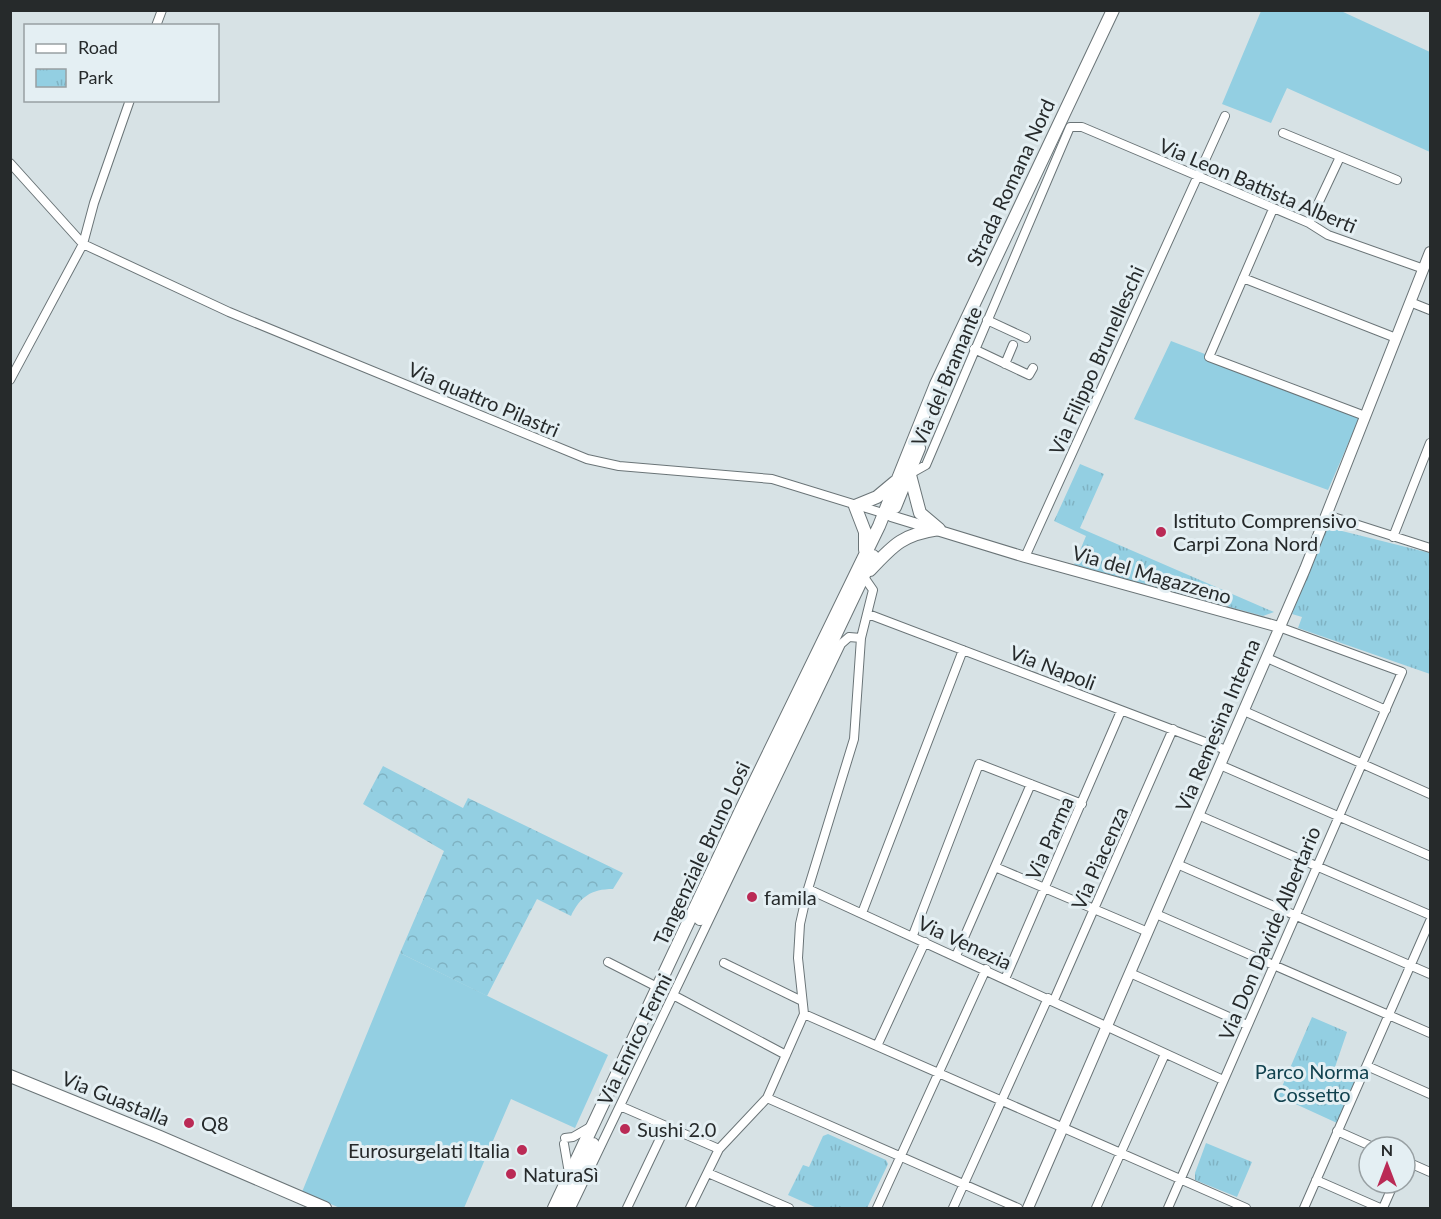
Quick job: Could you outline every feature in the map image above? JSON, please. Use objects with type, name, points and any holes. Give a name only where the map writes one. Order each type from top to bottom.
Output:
[{"type":"main road","name":"Strada Romana Nord","points":[[887,515],[945,370],[1113,10]]},
{"type":"main road","points":[[864,557],[865,531],[855,506],[877,497],[904,477],[920,513],[939,529]]},
{"type":"main road","name":"Tangenziale Bruno Losi","points":[[556,1206],[593,1126],[666,992],[741,810],[864,557],[887,515]]},
{"type":"main road","name":"Tangenziale Bruno Losi","points":[[556,1206],[666,992],[864,577],[887,515]]},
{"type":"main road","points":[[864,577],[895,544],[908,535],[939,529]]},
{"type":"main road","name":"Via Guastalla","points":[[10,1076],[325,1209]]},
{"type":"main road","name":"Via Guastalla","points":[[304,1200],[319,1209]]},
{"type":"street","points":[[10,380],[83,244],[94,203],[129,102]]},
{"type":"street","name":"Via Filippo Brunelleschi","points":[[1025,557],[1225,116]]},
{"type":"street","name":"Via Leon Battista Alberti","points":[[1082,127],[1309,223],[1328,235],[1424,269]]},
{"type":"street","name":"Via del Bramante","points":[[904,477],[926,465],[1070,128],[1082,127]]},
{"type":"street","points":[[1283,133],[1397,180]]},
{"type":"street","points":[[1309,223],[1340,157]]},
{"type":"street","points":[[10,163],[83,244]]},
{"type":"street","points":[[1273,209],[1209,357],[1365,416]]},
{"type":"street","name":"Via quattro Pilastri","points":[[83,244],[229,312],[587,459],[619,466],[772,479],[887,515]]},
{"type":"street","name":"Via Remesina Interna","points":[[1028,1209],[1267,658],[1327,515],[1431,252]]},
{"type":"street","points":[[1243,278],[1396,338]]},
{"type":"street","points":[[1410,302],[1431,310]]},
{"type":"street","points":[[987,320],[1026,338]]},
{"type":"street","points":[[1005,364],[1014,345]]},
{"type":"street","points":[[974,349],[1029,375],[1033,368]]},
{"type":"street","points":[[1393,537],[1431,443]]},
{"type":"street","name":"Via del Magazzeno","points":[[887,515],[1025,557],[1279,627],[1402,672]]},
{"type":"street","points":[[1327,515],[1431,548]]},
{"type":"street","points":[[690,1209],[719,1149],[767,1098],[804,1014],[798,958],[800,924],[808,889],[854,739],[861,638],[873,590],[864,577]]},
{"type":"street","name":"Via Napoli","points":[[868,614],[1226,750]]},
{"type":"street","name":"Via Enrico Fermi","points":[[571,1209],[620,1106],[666,992],[841,645],[849,637],[861,638]]},
{"type":"street","points":[[862,913],[963,650]]},
{"type":"street","points":[[1267,658],[1386,710]]},
{"type":"street","name":"Via Don Davide Albertario","points":[[1168,1209],[1402,672]]},
{"type":"street","name":"Via Parma","points":[[1005,979],[1121,711]]},
{"type":"street","points":[[1244,711],[1431,794]]},
{"type":"street","name":"Via Piacenza","points":[[953,1209],[1051,999],[1095,911],[1173,729]]},
{"type":"street","points":[[913,936],[978,764],[1082,804]]},
{"type":"street","points":[[1220,765],[1431,856]]},
{"type":"street","points":[[956,956],[1031,784]]},
{"type":"street","points":[[1198,815],[1431,915]]},
{"type":"street","points":[[1177,864],[1431,974]]},
{"type":"street","points":[[995,867],[1148,932]]},
{"type":"street","name":"Via Venezia","points":[[808,889],[1223,1080]]},
{"type":"street","points":[[1156,914],[1431,1034]]},
{"type":"street","points":[[1304,1209],[1431,921]]},
{"type":"street","points":[[877,1046],[925,942]]},
{"type":"street","points":[[608,962],[786,1055]]},
{"type":"street","points":[[724,963],[802,1001]]},
{"type":"street","points":[[877,1209],[986,969]]},
{"type":"street","points":[[1130,973],[1247,1025]]},
{"type":"street","points":[[804,1014],[1181,1178],[1246,1209]]},
{"type":"street","points":[[1096,1209],[1165,1054]]},
{"type":"street","points":[[1366,1066],[1431,1094]]},
{"type":"street","points":[[767,1098],[1018,1209]]},
{"type":"street","points":[[620,1106],[719,1149]]},
{"type":"street","points":[[569,1174],[568,1140],[593,1126]]},
{"type":"street","points":[[627,1209],[666,1126]]},
{"type":"street","points":[[1337,1131],[1357,1140]]},
{"type":"street","points":[[1417,1166],[1431,1172]]},
{"type":"street","points":[[708,1173],[789,1209]]},
{"type":"street","points":[[1316,1180],[1381,1209],[1388,1195]]},
{"type":"green space","points":[[1261,11],[1341,11],[1430,52],[1430,152],[1287,88],[1271,123],[1222,104]]},
{"type":"green space","points":[[1171,341],[1361,414],[1328,490],[1134,419]]},
{"type":"green space","points":[[1080,464],[1104,474],[1080,528],[1274,612],[1263,616],[1074,565],[1086,536],[1054,521]]},
{"type":"green space","points":[[1330,528],[1430,553],[1430,674],[1298,628],[1302,617],[1292,614],[1325,530]]},
{"type":"green space","points":[[383,766],[463,808],[468,798],[623,873],[613,889],[598,891],[582,899],[571,916],[537,899],[487,996],[400,953],[444,851],[363,804]]},
{"type":"green space","points":[[400,953],[608,1055],[575,1128],[511,1099],[464,1208],[340,1208],[302,1192]]},
{"type":"green space","name":"Parco Norma Cossetto","points":[[1312,1017],[1347,1032],[1334,1070],[1357,1079],[1337,1123],[1278,1096]]},
{"type":"green space","points":[[828,1134],[886,1160],[888,1164],[867,1208],[817,1208],[788,1195],[803,1165],[809,1167],[823,1136]]},
{"type":"green space","points":[[1206,1143],[1252,1162],[1237,1197],[1195,1180],[1195,1173]]},
{"type":"place","name":"Istituto Comprensivo Carpi Zona Nord","points":[[1161,532]]},
{"type":"place","name":"famila","points":[[752,897]]},
{"type":"place","name":"Q8","points":[[189,1123]]},
{"type":"place","name":"Sushi 2.0","points":[[625,1129]]},
{"type":"place","name":"Eurosurgelati Italia","points":[[522,1150]]},
{"type":"place","name":"NaturaSì","points":[[511,1174]]}]
